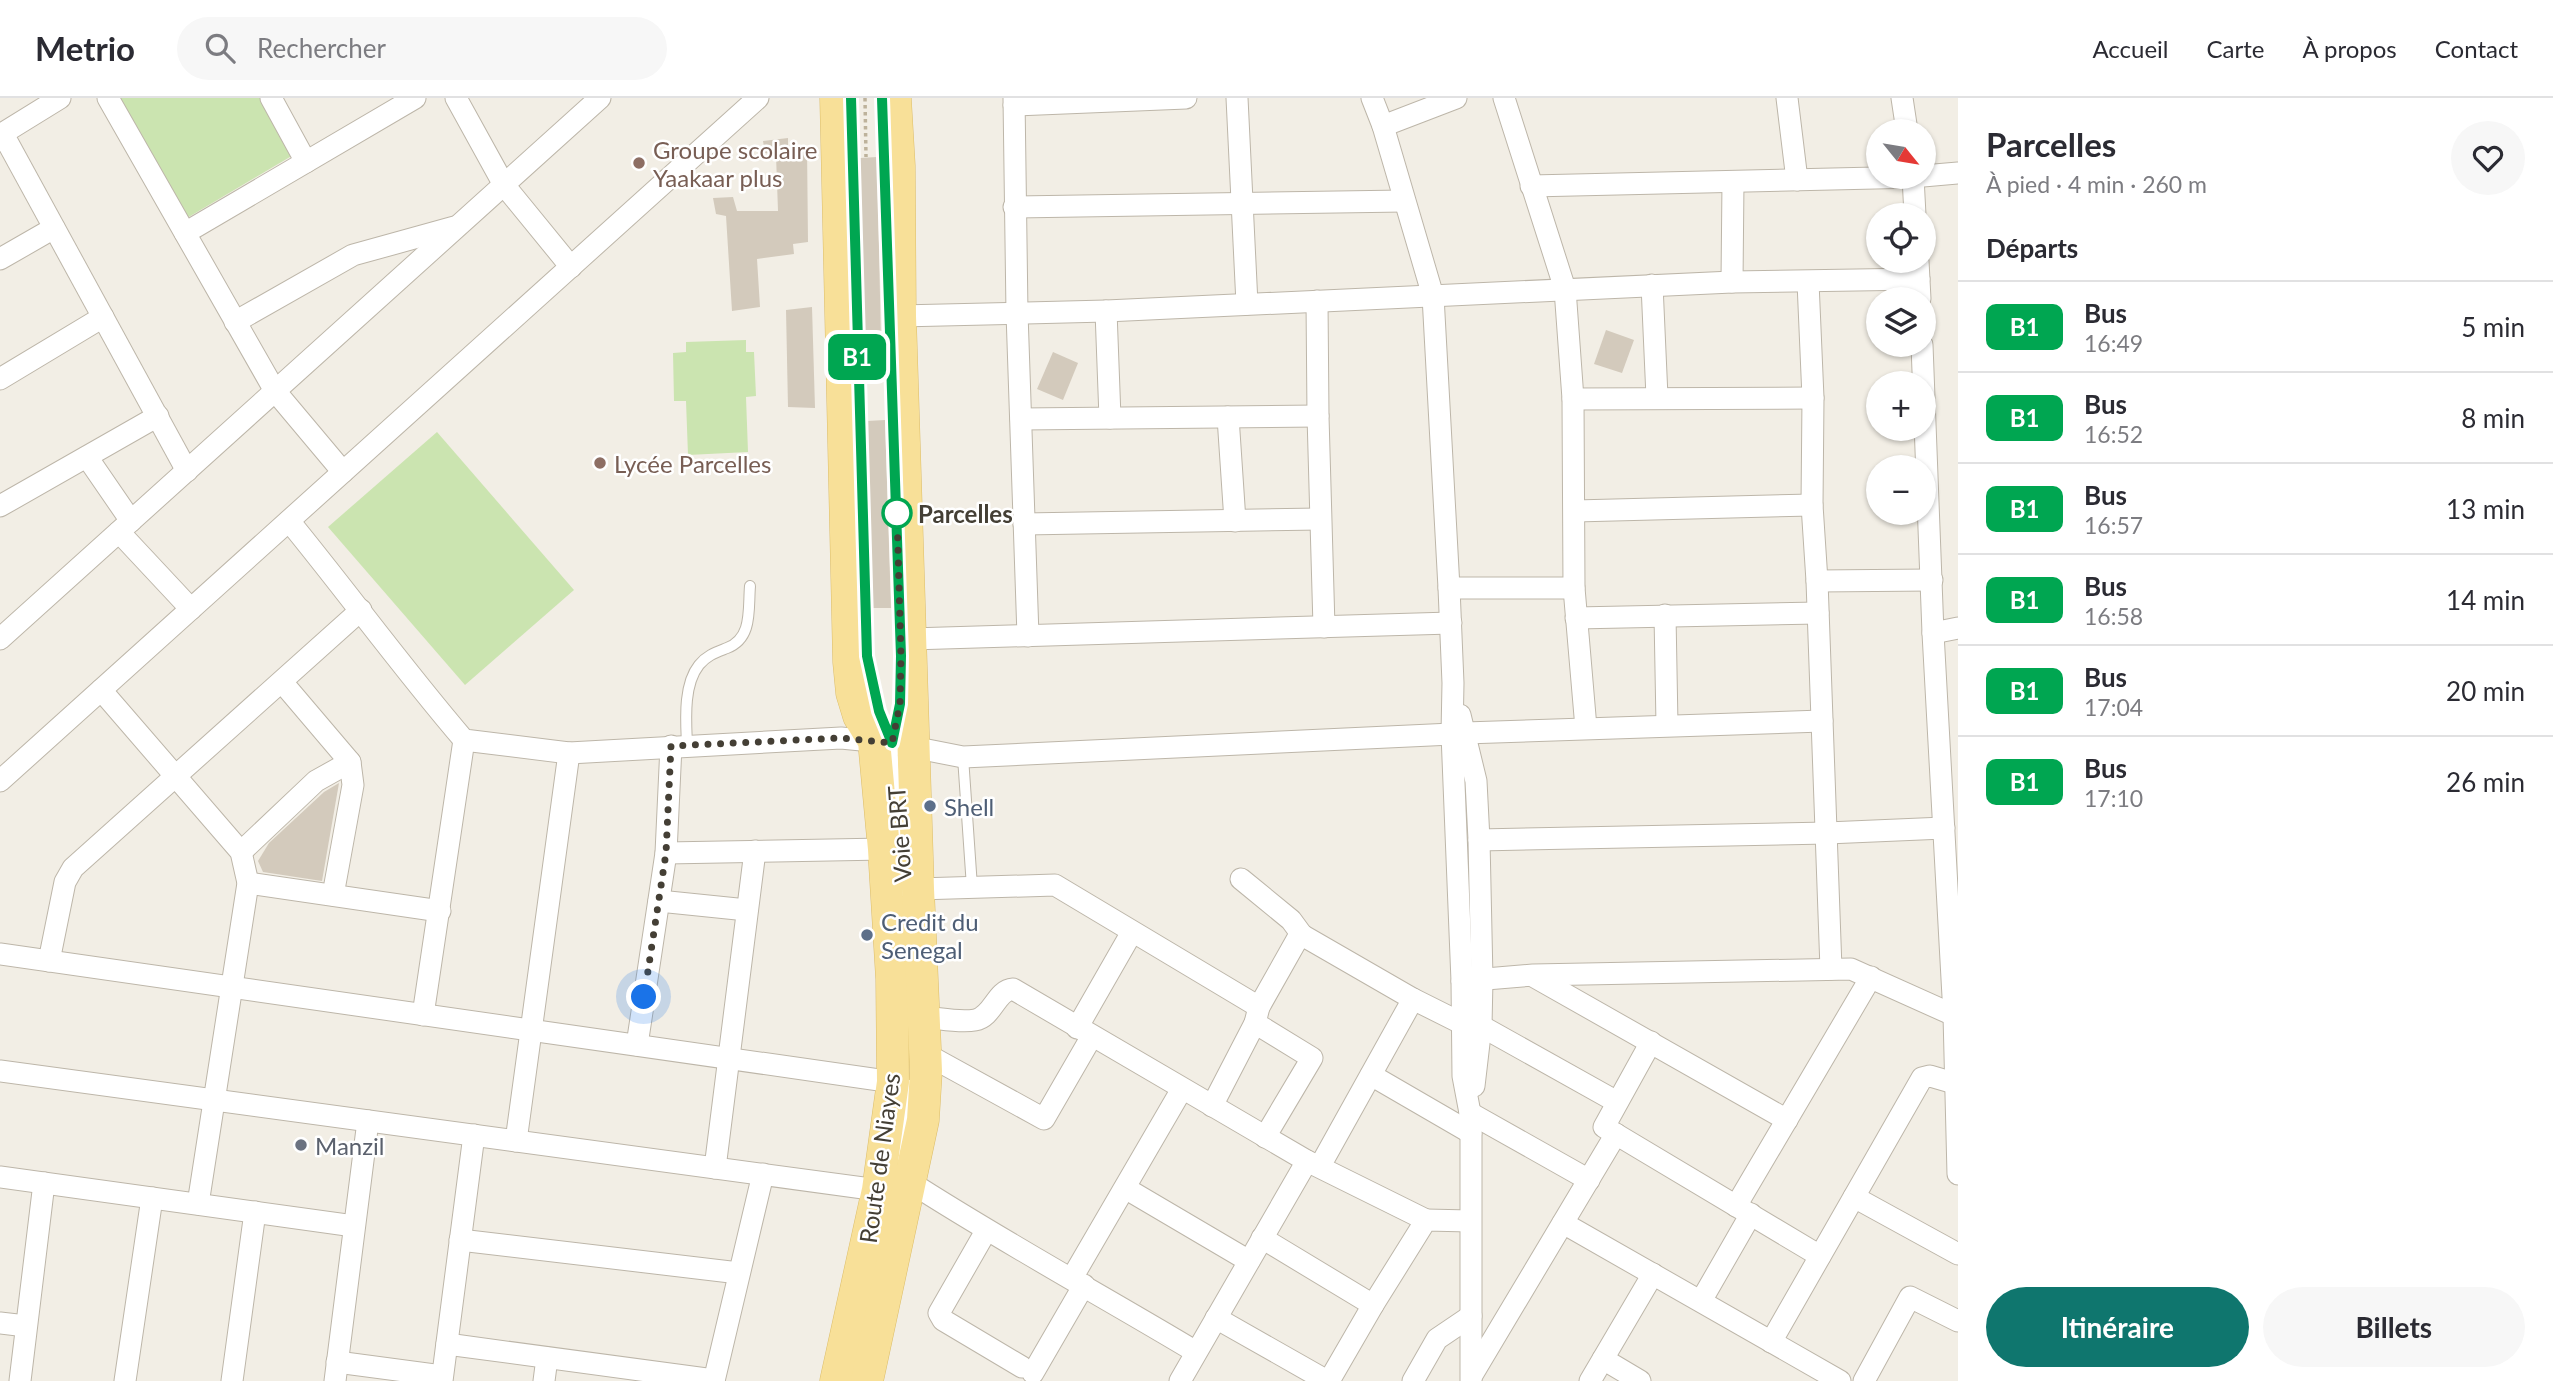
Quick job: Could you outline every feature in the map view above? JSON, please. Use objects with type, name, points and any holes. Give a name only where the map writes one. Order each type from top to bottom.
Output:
[{"type":"main road","name":"Route de Niayes","points":[[836,98],[847,636],[852,693],[859,716],[893,744],[923,1017],[910,1070],[867,1381]]},
{"type":"main road","name":"Route de Niayes","points":[[895,98],[911,639],[893,744],[884,849],[892,979],[910,1070]]},
{"type":"main road","name":"Route de Niayes","points":[[836,1381],[895,1179],[923,1120],[926,1071],[910,1070]]},
{"type":"street","points":[[60,98],[1,134],[187,471]]},
{"type":"street","points":[[108,98],[275,391],[343,472]]},
{"type":"street","points":[[271,98],[306,162]]},
{"type":"street","points":[[185,233],[415,98]]},
{"type":"street","points":[[456,98],[504,185],[571,267]]},
{"type":"street","points":[[0,639],[600,98]]},
{"type":"street","points":[[0,781],[758,98]]},
{"type":"street","points":[[1028,636],[1014,207],[1014,102],[1186,98]]},
{"type":"street","points":[[1237,98],[1247,304]]},
{"type":"street","points":[[1372,98],[1383,126],[1433,296],[1472,980]]},
{"type":"street","points":[[1383,126],[1456,98]]},
{"type":"street","points":[[1504,98],[1565,289],[1573,398],[1574,588],[1586,727]]},
{"type":"street","points":[[1787,98],[1797,180]]},
{"type":"street","points":[[1902,98],[1905,119]]},
{"type":"street","points":[[1936,175],[1958,173]]},
{"type":"street","points":[[1531,186],[1866,178]]},
{"type":"street","points":[[1732,282],[1733,181]]},
{"type":"street","points":[[1014,207],[1404,201]]},
{"type":"street","points":[[235,321],[352,256],[458,226]]},
{"type":"street","points":[[0,259],[54,228]]},
{"type":"street","points":[[900,316],[1106,311],[1732,282],[1919,280]]},
{"type":"street","points":[[1808,282],[1813,398],[1812,505],[1831,969]]},
{"type":"street","points":[[1652,285],[1657,397]]},
{"type":"street","points":[[1317,301],[1324,627]]},
{"type":"street","points":[[1106,311],[1110,418]]},
{"type":"street","points":[[0,379],[103,317]]},
{"type":"street","points":[[1923,357],[1933,633],[1948,819],[1956,1016],[1954,1083],[1958,1174]]},
{"type":"street","points":[[1573,398],[1813,398]]},
{"type":"street","points":[[1021,419],[1318,415]]},
{"type":"street","points":[[0,506],[158,416]]},
{"type":"street","points":[[1228,417],[1235,521]]},
{"type":"street","points":[[87,457],[125,526],[191,609]]},
{"type":"street","points":[[1575,511],[1812,505]]},
{"type":"street","points":[[1024,524],[1320,519]]},
{"type":"street","points":[[289,521],[464,740],[569,753],[841,738],[963,757],[1586,727],[1822,721]]},
{"type":"street","points":[[1817,581],[1932,580]]},
{"type":"street","points":[[1449,588],[1574,588]]},
{"type":"street","points":[[49,961],[65,882],[69,874],[361,610]]},
{"type":"street","points":[[1576,618],[1818,613]]},
{"type":"street","points":[[1665,615],[1667,725]]},
{"type":"street","points":[[911,639],[1451,623]]},
{"type":"street","points":[[1933,633],[1958,628]]},
{"type":"street","points":[[282,682],[349,762],[353,785],[333,895]]},
{"type":"street","points":[[101,690],[241,852],[248,883],[198,1204]]},
{"type":"street","points":[[1458,734],[1476,781],[1479,840],[1471,1024],[1463,1076],[1470,1123],[1471,1379]]},
{"type":"street","points":[[424,1015],[464,740]]},
{"type":"street","points":[[637,1045],[679,746]]},
{"type":"street","points":[[516,1141],[569,753]]},
{"type":"street","points":[[241,852],[316,781],[349,762]]},
{"type":"street","points":[[1479,840],[1827,833],[1948,819]]},
{"type":"street","points":[[666,853],[884,849]]},
{"type":"street","points":[[715,1168],[755,851]]},
{"type":"street","points":[[1241,879],[1291,920],[1302,935],[1413,999],[1471,1024],[1617,1102]]},
{"type":"street","points":[[248,883],[440,911]]},
{"type":"street","points":[[911,896],[972,887],[1055,885],[1132,932],[1257,1015],[1312,1058],[1265,1137]]},
{"type":"street","points":[[659,901],[747,910]]},
{"type":"street","points":[[0,954],[729,1059],[910,1070],[1046,1119],[1132,932]]},
{"type":"street","points":[[1212,1106],[1257,1015],[1299,936],[1302,935]]},
{"type":"street","points":[[1472,980],[1533,975],[1851,969],[1956,1016]]},
{"type":"street","points":[[1533,975],[1787,1119]]},
{"type":"street","points":[[1701,1301],[1787,1119],[1871,977]]},
{"type":"street","points":[[923,1017],[976,1020],[991,1009],[1002,993],[1013,989],[1313,1163],[1426,1220],[1470,1221]]},
{"type":"street","points":[[1180,1381],[1262,1238],[1371,1075],[1413,999]]},
{"type":"street","points":[[1651,1042],[1604,1126],[1820,1256]]},
{"type":"street","points":[[0,1071],[763,1174],[895,1179],[1196,1352]]},
{"type":"street","points":[[1371,1075],[1589,1180]]},
{"type":"street","points":[[1771,1342],[1922,1078],[1930,1076],[1954,1083]]},
{"type":"street","points":[[986,1231],[939,1313],[943,1320],[1029,1375],[1125,1188],[1182,1089]]},
{"type":"street","points":[[368,1121],[336,1371],[442,1378],[474,1135]]},
{"type":"street","points":[[1471,1379],[1616,1134]]},
{"type":"street","points":[[447,1345],[714,1380],[763,1174]]},
{"type":"street","points":[[0,1177],[354,1226]]},
{"type":"street","points":[[20,1381],[44,1183]]},
{"type":"street","points":[[1125,1188],[1249,1261]]},
{"type":"street","points":[[1854,1197],[1958,1254]]},
{"type":"street","points":[[125,1381],[152,1198]]},
{"type":"street","points":[[232,1381],[255,1212]]},
{"type":"street","points":[[1216,1318],[1328,1381],[1426,1220]]},
{"type":"street","points":[[1563,1223],[1840,1381]]},
{"type":"street","points":[[1262,1238],[1373,1305]]},
{"type":"street","points":[[460,1240],[739,1273]]},
{"type":"street","points":[[1590,1381],[1653,1274]]},
{"type":"street","points":[[1864,1381],[1910,1297],[1958,1321]]},
{"type":"street","points":[[1413,1381],[1437,1339],[1471,1316]]},
{"type":"street","points":[[0,1323],[26,1326]]},
{"type":"street","points":[[544,1381],[547,1358]]},
{"type":"street","points":[[1603,1359],[1640,1381]]},
{"type":"lane","points":[[888,242],[901,656],[900,704],[893,744]]},
{"type":"lane","points":[[859,406],[867,656],[879,711],[893,744]]},
{"type":"lane","points":[[679,746],[689,687],[698,665],[711,654],[737,644],[747,629],[750,586]]},
{"type":"lane","points":[[963,757],[972,887]]},
{"type":"path","points":[[865,98],[866,158]]},
{"type":"green space","points":[[117,98],[262,98],[295,154],[187,218]]},
{"type":"green space","points":[[746,340],[746,352],[754,352],[756,396],[746,397],[748,452],[688,455],[686,401],[674,401],[673,353],[686,352],[686,342]]},
{"type":"green space","points":[[437,432],[574,590],[465,685],[328,527]]},
{"type":"building","points":[[788,138],[788,147],[807,146],[808,242],[793,244],[794,254],[757,259],[760,307],[732,311],[726,216],[716,214],[713,198],[733,197],[737,211],[778,211],[776,155],[765,153],[763,141]]},
{"type":"building","points":[[877,157],[881,342],[865,342],[860,158]]},
{"type":"building","points":[[812,307],[815,408],[788,407],[786,310]]},
{"type":"building","points":[[1606,330],[1634,340],[1622,373],[1594,364]]},
{"type":"building","points":[[1053,352],[1078,363],[1063,400],[1037,389]]},
{"type":"building","points":[[885,420],[891,608],[873,608],[867,421]]},
{"type":"building","points":[[339,783],[322,881],[263,872],[258,861],[269,843],[324,792]]},
{"type":"bus line","name":"B1","points":[[851,98],[851,186],[867,656],[879,711],[892,743],[900,704],[901,656],[882,98]]},
{"type":"place","name":"Groupe scolaire Yaakaar plus","points":[[639,163]]},
{"type":"place","name":"Lycée Parcelles","points":[[600,463]]},
{"type":"place","name":"Parcelles","points":[[897,513]]},
{"type":"place","name":"Shell","points":[[930,806]]},
{"type":"place","name":"Credit du Senegal","points":[[867,935]]},
{"type":"place","name":"Manzil","points":[[301,1145]]},
{"type":"route","points":[[644,997],[666,853],[671,746],[841,738],[892,743],[900,704],[897,513]]}]
